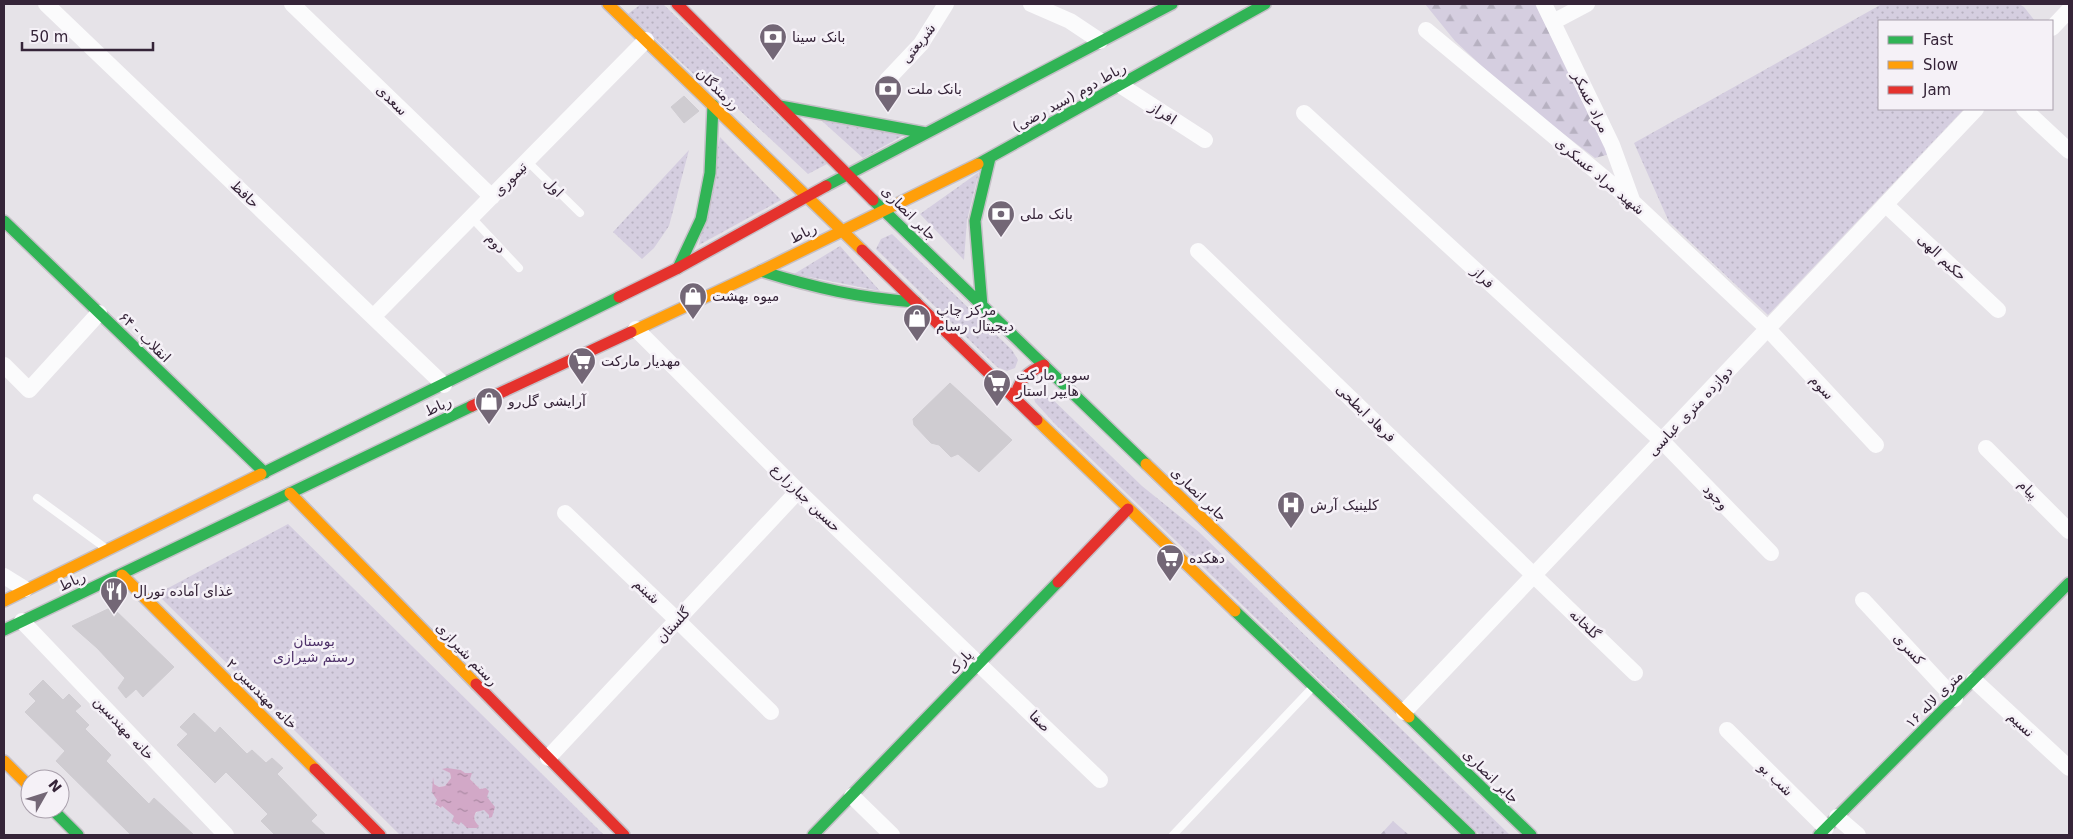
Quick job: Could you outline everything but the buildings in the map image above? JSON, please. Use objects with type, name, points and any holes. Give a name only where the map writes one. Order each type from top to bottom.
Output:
[{"type":"main road","points":[[677,4],[848,174],[1172,4]]},
{"type":"main road","name":"رباط دوم (سید رضی)","points":[[884,210],[990,158],[1264,4]]},
{"type":"main road","points":[[612,7],[629,5]]},
{"type":"main road","name":"رزمندگان","points":[[612,7],[807,196]]},
{"type":"main road","points":[[678,268],[701,219],[710,173],[713,105]]},
{"type":"main road","points":[[780,106],[926,133]]},
{"type":"main road","points":[[982,306],[975,221],[990,158]]},
{"type":"main road","name":"رباط","points":[[4,601],[678,268],[848,174]]},
{"type":"main road","name":"جابر انصاری","points":[[848,174],[982,306],[1531,835]]},
{"type":"main road","points":[[807,196],[1128,509],[1470,835]]},
{"type":"main road","name":"رباط","points":[[4,630],[761,271],[884,210]]},
{"type":"main road","name":"انقلاب - ۶۴","points":[[4,221],[266,473]]},
{"type":"main road","points":[[761,271],[814,288],[866,298],[916,302]]},
{"type":"main road","points":[[1015,398],[1017,386],[1022,378],[1033,369],[1044,365]]},
{"type":"main road","name":"رستم شیرازی","points":[[290,493],[624,835]]},
{"type":"main road","name":"پارک","points":[[813,835],[1128,509]]},
{"type":"main road","name":"خانه مهندسین ۲","points":[[122,574],[380,835]]},
{"type":"main road","name":"۱۶ متری لاله","points":[[1827,826],[2069,583]]},
{"type":"main road","points":[[4,760],[20,777]]},
{"type":"main road","points":[[62,819],[78,835]]},
{"type":"street","name":"حافظ","points":[[46,4],[444,385]]},
{"type":"street","name":"سعدی","points":[[292,4],[492,197]]},
{"type":"street","name":"شریعتی","points":[[887,80],[921,44],[946,4]]},
{"type":"street","points":[[1031,4],[1070,21],[1100,41]]},
{"type":"street","name":"مراد عسکر","points":[[1544,4],[1612,144],[1633,202]]},
{"type":"street","points":[[1553,22],[1587,4]]},
{"type":"street","points":[[2053,27],[2069,10]]},
{"type":"street","name":"شهید مراد عسکری","points":[[1426,30],[1633,202],[1768,329]]},
{"type":"street","name":"تیموری","points":[[373,317],[646,40]]},
{"type":"street","name":"افراز","points":[[1120,85],[1205,140]]},
{"type":"street","name":"دوازده متری عباسی","points":[[1404,712],[1975,110]]},
{"type":"street","points":[[2025,110],[2069,151]]},
{"type":"street","name":"فراز","points":[[1304,113],[1662,440]]},
{"type":"street","name":"حکیم الهی","points":[[1886,205],[1998,310]]},
{"type":"street","name":"فرهاد ابطحی","points":[[1198,251],[1535,575]]},
{"type":"street","points":[[4,365],[29,390],[99,313]]},
{"type":"street","name":"حسین جبارزارع","points":[[636,329],[798,491],[980,663]]},
{"type":"street","name":"سوم","points":[[1768,329],[1876,445]]},
{"type":"street","name":"وجود","points":[[1662,440],[1771,553]]},
{"type":"street","name":"پیام","points":[[1986,448],[2069,531]]},
{"type":"street","name":"گلستان","points":[[548,758],[798,491]]},
{"type":"street","name":"شبنم","points":[[564,513],[677,620],[770,712]]},
{"type":"street","name":"گلخانه","points":[[1535,575],[1635,673]]},
{"type":"street","points":[[4,576],[25,589]]},
{"type":"street","name":"کسری","points":[[1863,600],[1955,699]]},
{"type":"street","name":"خانه مهندسین","points":[[22,620],[226,835]]},
{"type":"street","name":"صفا","points":[[980,663],[1100,780]]},
{"type":"street","name":"نسیم","points":[[1974,680],[2069,768]]},
{"type":"street","name":"شب بو","points":[[1727,730],[1827,826],[1858,835]]},
{"type":"street","points":[[852,796],[892,835]]},
{"type":"lane","name":"اول","points":[[527,161],[580,213]]},
{"type":"lane","name":"دوم","points":[[472,218],[519,268]]},
{"type":"lane","points":[[37,498],[106,549]]},
{"type":"lane","points":[[1173,835],[1314,687]]},
{"type":"green space","points":[[641,4],[663,4],[827,164],[808,174],[719,91],[697,77],[628,14]]},
{"type":"green space","points":[[1425,4],[1535,4],[1610,154],[1595,158],[1515,97],[1455,41]]},
{"type":"green space","points":[[1882,4],[2019,4],[2024,7],[2034,20],[1878,20],[1878,110],[1963,110],[1768,315],[1669,222],[1634,143]]},
{"type":"green space","points":[[822,121],[904,135],[863,158]]},
{"type":"green space","points":[[720,137],[781,200],[699,245]]},
{"type":"green space","points":[[689,150],[669,226],[654,248],[642,259],[613,232]]},
{"type":"green space","points":[[979,172],[967,220],[964,260],[920,214]]},
{"type":"green space","points":[[892,234],[1012,350],[1018,360],[1015,368],[1007,371],[997,367],[876,249],[881,239]]},
{"type":"green space","points":[[840,246],[880,291],[794,274]]},
{"type":"green space","points":[[1038,390],[1046,393],[1142,486],[1199,532],[1510,835],[1480,835],[1055,424],[1035,402],[1033,394]]},
{"type":"green space","name":"بوستان رستم شیرازی","points":[[288,524],[604,835],[400,835],[157,594]],"holes":[[[443,769],[461,770],[481,790],[483,788],[492,817],[484,810],[481,810],[476,813],[474,817],[475,822],[461,821],[442,806],[441,808],[438,807],[434,784],[439,787],[445,786],[451,778],[450,773]]]},
{"type":"green space","points":[[1393,821],[1409,835],[1380,835]]},
{"type":"water","points":[[447,768],[472,773],[470,779],[480,789],[486,788],[489,791],[487,797],[495,807],[492,817],[489,818],[489,815],[484,810],[476,812],[474,819],[479,826],[477,828],[467,828],[461,822],[459,825],[452,821],[454,816],[442,806],[441,808],[435,804],[437,800],[432,792],[433,777],[434,784],[439,787],[445,786],[451,778],[450,773],[442,769]]},
{"type":"traffic: fast","points":[[826,186],[1172,4]]},
{"type":"traffic: fast","points":[[978,164],[1265,4]]},
{"type":"traffic: fast","points":[[678,268],[701,219],[710,173],[713,105]]},
{"type":"traffic: fast","points":[[780,106],[926,133]]},
{"type":"traffic: fast","points":[[982,306],[975,221],[990,158]]},
{"type":"traffic: fast","points":[[873,200],[1146,464]]},
{"type":"traffic: fast","points":[[4,221],[265,473]]},
{"type":"traffic: fast","points":[[761,271],[838,291],[876,298],[916,302]]},
{"type":"traffic: fast","points":[[261,474],[619,297]]},
{"type":"traffic: fast","points":[[4,630],[472,406]]},
{"type":"traffic: fast","points":[[813,835],[1058,582]]},
{"type":"traffic: fast","points":[[1819,835],[2069,583]]},
{"type":"traffic: fast","points":[[1235,611],[1470,835]]},
{"type":"traffic: fast","points":[[1409,717],[1531,835]]},
{"type":"traffic: fast","points":[[62,819],[78,835]]},
{"type":"traffic: slow","points":[[608,4],[862,250]]},
{"type":"traffic: slow","points":[[631,332],[761,271],[978,164]]},
{"type":"traffic: slow","points":[[1037,420],[1235,611]]},
{"type":"traffic: slow","points":[[1146,464],[1409,717]]},
{"type":"traffic: slow","points":[[4,601],[261,474]]},
{"type":"traffic: slow","points":[[290,493],[476,684]]},
{"type":"traffic: slow","points":[[122,575],[315,769]]},
{"type":"traffic: slow","points":[[4,761],[20,777]]},
{"type":"traffic: jam","points":[[677,4],[873,200]]},
{"type":"traffic: jam","points":[[619,297],[678,268],[826,186]]},
{"type":"traffic: jam","points":[[862,250],[1037,420]]},
{"type":"traffic: jam","points":[[472,406],[631,332]]},
{"type":"traffic: jam","points":[[1015,398],[1021,381],[1044,365]]},
{"type":"traffic: jam","points":[[1058,582],[1128,509]]},
{"type":"traffic: jam","points":[[476,684],[624,835]]},
{"type":"traffic: jam","points":[[315,769],[380,835]]},
{"type":"place","name":"بانک سینا","points":[[773,61]]},
{"type":"place","name":"بانک ملت","points":[[888,113]]},
{"type":"place","name":"بانک ملی","points":[[1001,238]]},
{"type":"place","name":"میوه بهشت","points":[[693,320]]},
{"type":"place","name":"مرکز چاپ دیجیتال رسام","points":[[917,342]]},
{"type":"place","name":"مهدیار مارکت","points":[[582,385]]},
{"type":"place","name":"سوپر مارکت هایپر استار","points":[[997,407]]},
{"type":"place","name":"آرایشی گل‌رو","points":[[489,425]]},
{"type":"place","name":"کلینیک آرش","points":[[1291,529]]},
{"type":"place","name":"دهکده","points":[[1170,582]]},
{"type":"place","name":"غذای آماده تورال","points":[[114,615]]}]
